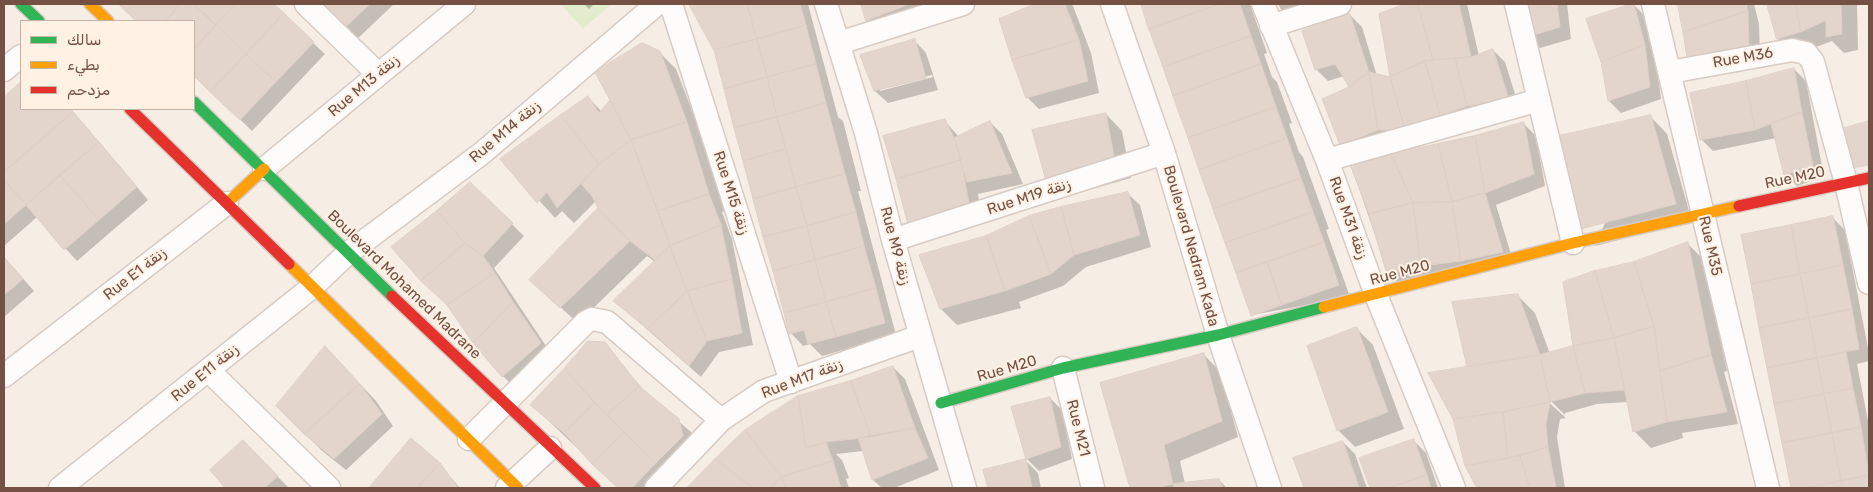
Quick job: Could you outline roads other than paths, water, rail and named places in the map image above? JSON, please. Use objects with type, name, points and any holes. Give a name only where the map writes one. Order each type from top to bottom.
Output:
[{"type":"street","points":[[21,4],[38,20]]},
{"type":"street","points":[[90,4],[107,20]]},
{"type":"street","points":[[306,4],[378,74]]},
{"type":"street","name":"Rue M13 زنقة","points":[[264,169],[464,4]]},
{"type":"street","name":"Rue M14 زنقة","points":[[347,254],[481,154],[657,4]]},
{"type":"street","name":"Rue M15 زنقة","points":[[671,4],[791,382]]},
{"type":"street","name":"Rue M9 زنقة","points":[[826,4],[866,133],[893,240],[965,488]]},
{"type":"street","points":[[839,43],[963,4]]},
{"type":"street","name":"Boulevard Nedram Kada","points":[[1112,4],[1164,154],[1218,335],[1270,488]]},
{"type":"street","name":"Rue M31 زنقة","points":[[1263,4],[1327,160],[1376,295],[1454,488]]},
{"type":"street","points":[[1271,26],[1340,4]]},
{"type":"street","points":[[1516,4],[1573,243]]},
{"type":"street","name":"Rue M35","points":[[1653,4],[1768,488]]},
{"type":"street","name":"Rue M36","points":[[1670,72],[1792,50],[1806,54],[1813,62],[1846,183]]},
{"type":"street","points":[[4,70],[20,57]]},
{"type":"street","points":[[1327,160],[1539,100]]},
{"type":"street","name":"Boulevard Mohamed Madrane","points":[[195,103],[264,169],[347,254],[505,402],[550,448],[595,488]]},
{"type":"street","points":[[131,110],[469,439],[512,486],[550,448]]},
{"type":"street","name":"Rue M19 زنقة","points":[[893,240],[1164,154]]},
{"type":"street","name":"Rue E1 زنقة","points":[[4,376],[227,203],[264,169]]},
{"type":"street","name":"Rue M20","points":[[941,403],[1063,368],[1218,335],[1573,243],[1869,178]]},
{"type":"street","points":[[1846,183],[1869,283]]},
{"type":"street","name":"Rue E11 زنقة","points":[[60,488],[312,288],[347,254]]},
{"type":"street","points":[[469,439],[586,322],[592,319],[607,322],[721,420]]},
{"type":"street","name":"Rue M17 زنقة","points":[[656,488],[721,420],[764,392],[920,336]]},
{"type":"street","name":"Rue M21","points":[[1063,368],[1093,488]]},
{"type":"street","points":[[208,370],[329,488]]}]
